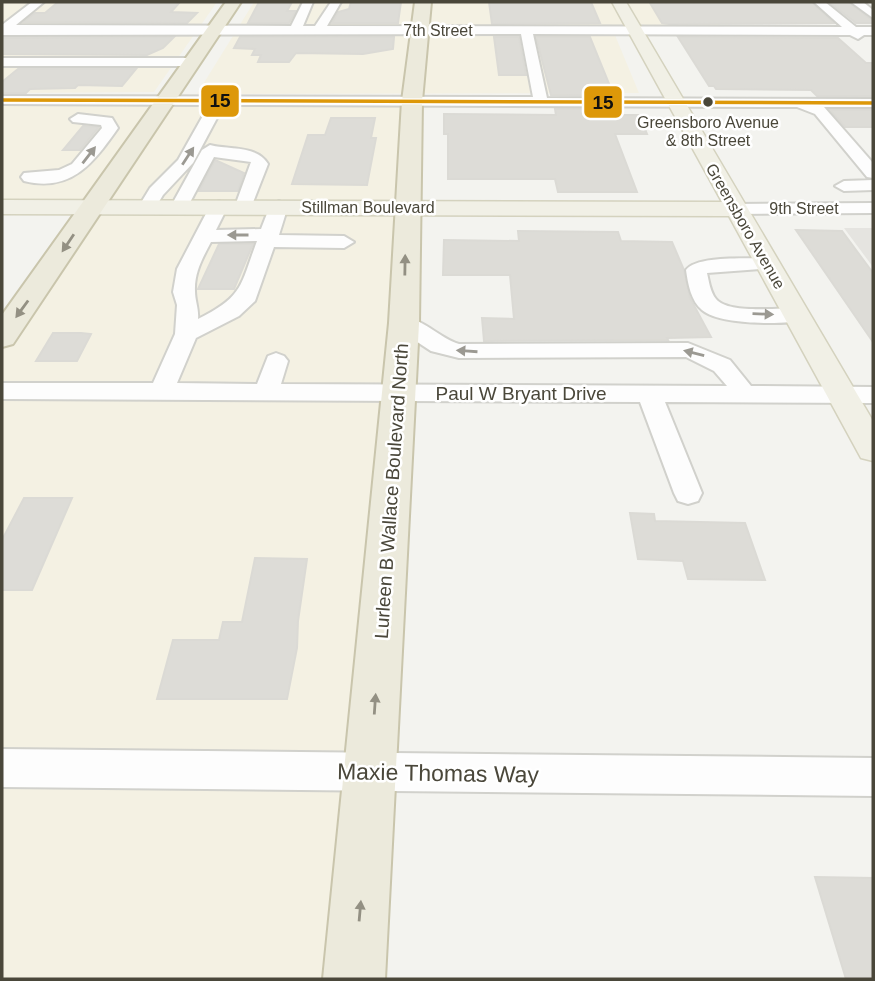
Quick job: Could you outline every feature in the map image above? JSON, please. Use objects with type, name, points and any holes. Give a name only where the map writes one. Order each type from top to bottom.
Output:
[{"type":"highway","points":[[2,337],[233,2]]},
{"type":"highway","name":"Lurleen B Wallace Boulevard North","points":[[354,979],[404,323],[412,101],[427,14]]},
{"type":"main road","name":"Greensboro Avenue","points":[[619,2],[797,315],[858,395],[873,449]]},
{"type":"main road","name":"Stillman Boulevard","points":[[2,206],[735,209]]},
{"type":"street","points":[[3,29],[39,2]]},
{"type":"street","points":[[296,29],[308,2]]},
{"type":"street","points":[[319,30],[336,2]]},
{"type":"street","points":[[819,2],[853,31],[870,37]]},
{"type":"street","points":[[832,2],[848,15],[840,20]]},
{"type":"street","points":[[856,2],[873,15]]},
{"type":"street","points":[[427,14],[515,22],[523,37],[532,85],[541,102]]},
{"type":"street","name":"7th Street","points":[[3,29],[319,30],[427,14],[523,37],[636,30],[853,31]]},
{"type":"street","points":[[2,62],[191,62]]},
{"type":"street","points":[[149,206],[156,192],[185,163],[236,101],[260,83]]},
{"type":"street","points":[[330,101],[334,83]]},
{"type":"street","points":[[2,100],[676,102],[800,114],[820,111],[873,173]]},
{"type":"street","points":[[180,206],[236,101]]},
{"type":"street","points":[[800,114],[873,103]]},
{"type":"street","points":[[30,177],[59,177],[72,173],[110,128],[107,121],[78,120]]},
{"type":"street","points":[[209,152],[246,155],[257,159],[260,164],[244,206]]},
{"type":"street","points":[[844,186],[873,185]]},
{"type":"street","points":[[161,392],[186,334],[188,305],[184,292],[187,269],[219,206]]},
{"type":"street","points":[[186,334],[232,310],[247,295],[279,206]]},
{"type":"street","name":"9th Street","points":[[735,209],[873,208]]},
{"type":"street","points":[[205,236],[344,242]]},
{"type":"street","points":[[767,264],[704,267],[696,270],[698,283],[708,305],[720,312],[797,315]]},
{"type":"street","points":[[188,305],[208,310],[232,305],[247,295]]},
{"type":"street","points":[[404,323],[439,346],[459,351],[688,350],[712,359],[731,371],[743,394]]},
{"type":"street","points":[[267,393],[276,361]]},
{"type":"street","name":"Paul W Bryant Drive","points":[[2,391],[858,395]]},
{"type":"street","points":[[649,394],[688,493]]},
{"type":"street","name":"Maxie Thomas Way","points":[[2,768],[873,777]]},
{"type":"shaded area","points":[[2,2],[217,2],[154,92],[2,93]]},
{"type":"shaded area","points":[[254,2],[703,2],[723,28],[612,28],[639,93],[197,94]]},
{"type":"shaded area","points":[[2,100],[412,101],[347,979],[2,979],[2,340],[93,206],[2,206]]},
{"type":"shaded area","points":[[844,228],[873,228],[873,267]]},
{"type":"building","points":[[58,2],[180,2],[171,12],[197,13],[187,23],[23,22],[35,13],[45,13]]},
{"type":"building","points":[[259,2],[292,2],[287,11],[296,11],[289,23],[248,23]]},
{"type":"building","points":[[351,2],[401,2],[398,23],[332,23],[338,12],[349,9]]},
{"type":"building","points":[[489,2],[591,2],[600,23],[492,24]]},
{"type":"building","points":[[812,2],[834,23],[669,24],[662,23],[650,3]]},
{"type":"building","points":[[829,2],[849,2],[873,23],[856,23]]},
{"type":"building","points":[[174,37],[163,48],[147,55],[2,54],[2,38]]},
{"type":"building","points":[[240,37],[394,37],[393,49],[363,54],[296,53],[289,62],[258,62],[261,55],[252,55],[255,49],[234,48]]},
{"type":"building","points":[[494,37],[519,37],[526,75],[499,75]]},
{"type":"building","points":[[536,37],[590,37],[614,96],[551,95]]},
{"type":"building","points":[[678,37],[838,38],[866,63],[873,63],[873,96],[817,96],[811,90],[716,89],[709,86]]},
{"type":"building","points":[[18,69],[136,69],[122,86],[78,85],[75,88],[2,93],[2,82]]},
{"type":"building","points":[[555,109],[619,109],[622,115],[639,115],[647,134],[615,134],[637,192],[558,192],[555,179],[448,179],[448,134],[444,134],[444,114],[556,115]]},
{"type":"building","points":[[830,110],[873,110],[873,127],[845,127]]},
{"type":"building","points":[[331,118],[375,118],[371,138],[376,138],[367,185],[292,184],[308,135],[325,135]]},
{"type":"building","points":[[83,126],[99,127],[80,150],[63,150]]},
{"type":"building","points":[[215,160],[244,173],[238,191],[199,191]]},
{"type":"building","points":[[796,230],[842,231],[873,273],[873,342]]},
{"type":"building","points":[[518,231],[618,232],[621,241],[672,242],[684,270],[690,298],[711,337],[667,338],[668,340],[484,341],[482,318],[514,319],[510,275],[443,275],[444,240],[519,241]]},
{"type":"building","points":[[219,244],[253,244],[234,289],[198,289]]},
{"type":"building","points":[[53,333],[91,334],[77,361],[36,361]]},
{"type":"building","points":[[24,498],[72,498],[32,590],[2,590],[2,540]]},
{"type":"building","points":[[630,513],[654,514],[655,521],[745,523],[765,580],[688,579],[683,561],[638,559]]},
{"type":"building","points":[[255,558],[307,559],[297,648],[287,699],[157,699],[173,640],[219,640],[223,622],[242,622]]},
{"type":"building","points":[[815,877],[873,878],[873,979],[846,979]]},
{"type":"transit line","name":"15","points":[[2,100],[873,103]]},
{"type":"place","name":"Greensboro Avenue & 8th Street","points":[[708,102]]}]
